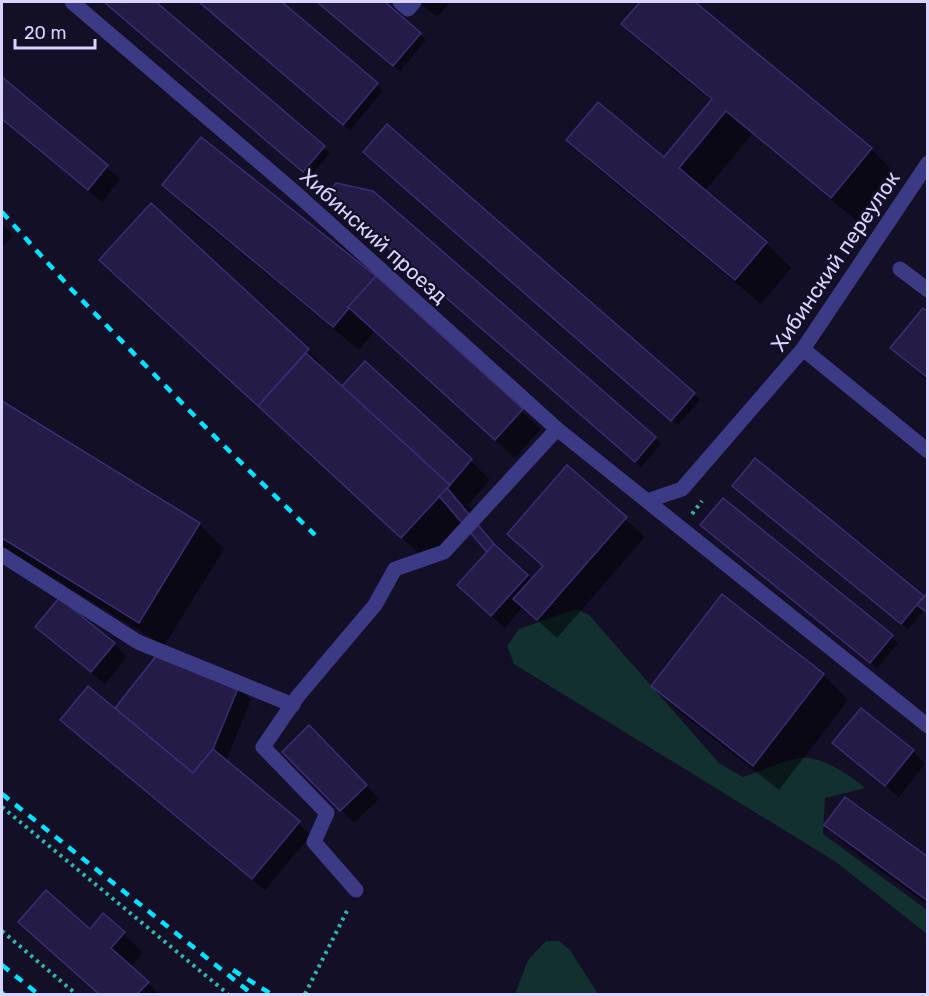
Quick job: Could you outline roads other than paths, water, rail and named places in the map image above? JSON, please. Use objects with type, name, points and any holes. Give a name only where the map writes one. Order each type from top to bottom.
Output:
[{"type":"street","name":"Хибинский проезд","points":[[72,2],[298,195],[557,429],[927,726]]},
{"type":"street","points":[[400,2],[408,9],[414,2]]},
{"type":"street","name":"Хибинский переулок","points":[[646,501],[682,489],[803,349],[927,164]]},
{"type":"street","points":[[900,269],[927,290]]},
{"type":"street","points":[[803,349],[927,451]]},
{"type":"street","points":[[357,890],[314,842],[327,813],[263,747],[323,664],[375,605],[395,569],[444,552],[557,429]]},
{"type":"street","points":[[2,555],[138,642],[293,705]]},
{"type":"railway","points":[[2,212],[72,290],[219,441],[315,535]]},
{"type":"railway","points":[[2,794],[252,994]]},
{"type":"railway","points":[[2,965],[38,994]]},
{"type":"railway","points":[[233,970],[271,994]]}]
